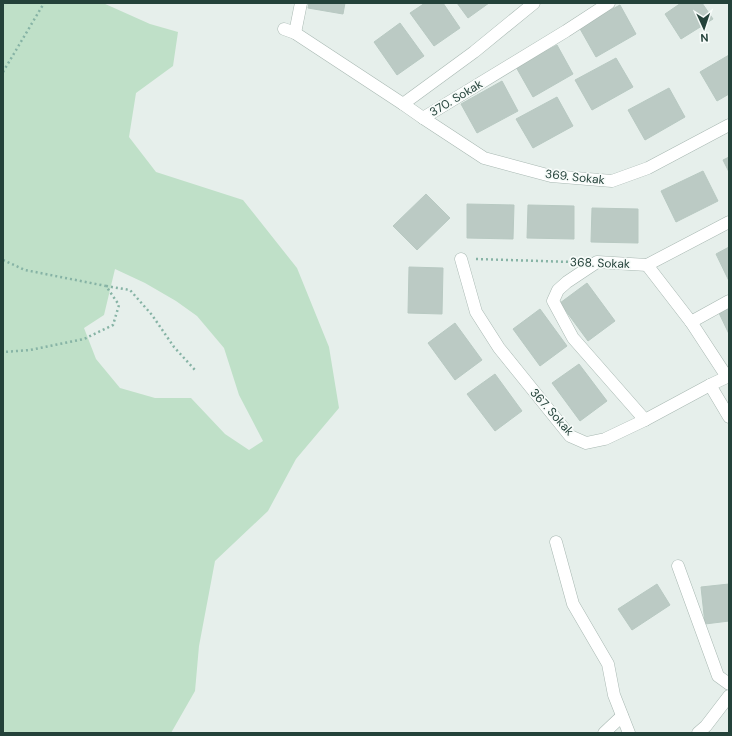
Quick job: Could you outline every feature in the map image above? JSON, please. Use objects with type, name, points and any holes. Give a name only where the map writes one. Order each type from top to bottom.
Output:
[{"type":"street","points":[[295,33],[301,3]]},
{"type":"street","points":[[403,104],[474,52],[534,3]]},
{"type":"street","name":"370. Sokak","points":[[284,29],[295,33],[422,118],[566,31],[609,3]]},
{"type":"street","name":"369. Sokak","points":[[422,118],[484,158],[551,176],[612,181],[648,168],[729,125]]},
{"type":"street","name":"368. Sokak","points":[[645,420],[574,338],[554,301],[558,290],[567,282],[597,262],[647,265],[729,222]]},
{"type":"street","name":"367. Sokak","points":[[461,259],[476,312],[499,348],[570,436],[586,443],[605,439],[728,377]]},
{"type":"street","points":[[647,265],[691,322],[728,377]]},
{"type":"street","points":[[691,322],[729,302]]},
{"type":"street","points":[[710,385],[729,417]]},
{"type":"street","points":[[556,542],[573,604],[608,664],[614,695],[629,733]]},
{"type":"street","points":[[678,566],[718,676],[729,684]]},
{"type":"street","points":[[698,733],[706,726],[729,696]]},
{"type":"street","points":[[604,733],[622,716]]},
{"type":"path","points":[[3,72],[44,3]]},
{"type":"path","name":"368. Sokak","points":[[461,259],[573,262]]},
{"type":"path","points":[[3,260],[25,270],[130,290],[152,315],[174,347],[195,370]]},
{"type":"path","points":[[3,352],[30,350],[84,339],[113,325],[120,305],[106,286]]},
{"type":"green space","points":[[3,3],[103,3],[150,24],[178,32],[173,66],[136,93],[129,137],[156,172],[243,200],[297,268],[329,347],[339,408],[296,459],[268,511],[215,561],[199,646],[195,691],[171,733],[3,733]],"holes":[[[115,269],[145,283],[176,301],[197,316],[224,348],[239,395],[263,441],[249,450],[225,434],[191,398],[155,398],[120,388],[96,359],[84,328],[104,315]]]},
{"type":"building","points":[[309,3],[345,3],[343,14],[308,8]]},
{"type":"building","points":[[425,3],[443,3],[460,28],[434,46],[410,13]]},
{"type":"building","points":[[457,3],[489,3],[468,18]]},
{"type":"building","points":[[681,3],[702,3],[713,19],[681,39],[665,14]]},
{"type":"building","points":[[620,5],[636,34],[596,57],[579,27]]},
{"type":"building","points":[[400,23],[424,56],[397,75],[374,42]]},
{"type":"building","points":[[557,45],[573,74],[533,97],[516,67]]},
{"type":"building","points":[[729,55],[729,94],[717,101],[700,72]]},
{"type":"building","points":[[616,58],[633,87],[592,110],[575,80]]},
{"type":"building","points":[[502,81],[518,111],[477,133],[461,104]]},
{"type":"building","points":[[669,88],[685,117],[645,140],[628,110]]},
{"type":"building","points":[[557,97],[573,126],[533,148],[516,119]]},
{"type":"building","points":[[729,157],[729,172],[723,160]]},
{"type":"building","points":[[703,171],[718,201],[676,222],[661,191]]},
{"type":"building","points":[[426,194],[450,218],[417,250],[393,226]]},
{"type":"building","points":[[467,204],[514,205],[513,239],[467,238]]},
{"type":"building","points":[[528,205],[574,206],[574,239],[527,238]]},
{"type":"building","points":[[592,208],[638,209],[638,243],[591,242]]},
{"type":"building","points":[[729,247],[729,281],[716,254]]},
{"type":"building","points":[[409,267],[443,268],[442,314],[408,313]]},
{"type":"building","points":[[587,283],[615,321],[588,341],[560,303]]},
{"type":"building","points":[[729,308],[729,334],[719,313]]},
{"type":"building","points":[[540,309],[567,346],[540,366],[513,329]]},
{"type":"building","points":[[455,323],[482,360],[455,380],[428,343]]},
{"type":"building","points":[[579,364],[607,401],[580,421],[552,383]]},
{"type":"building","points":[[495,374],[522,411],[495,431],[467,394]]},
{"type":"building","points":[[657,584],[670,605],[632,630],[618,609]]},
{"type":"building","points":[[729,584],[729,621],[705,624],[701,587]]}]
